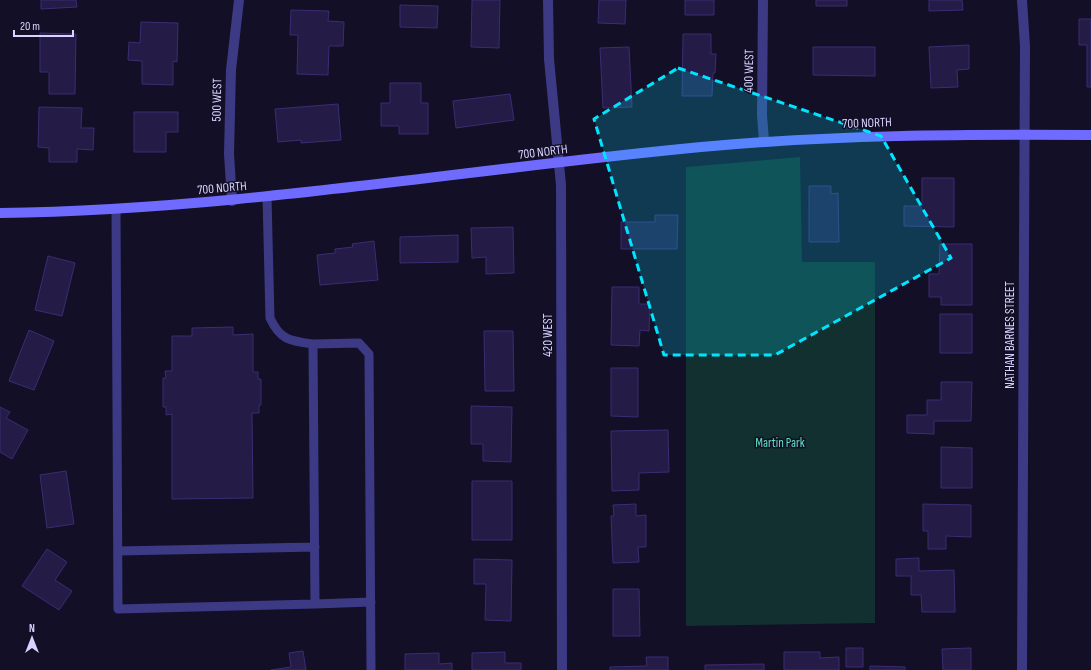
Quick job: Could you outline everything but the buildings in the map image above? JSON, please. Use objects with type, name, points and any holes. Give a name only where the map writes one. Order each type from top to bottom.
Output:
[{"type":"street","name":"500 WEST","points":[[232,200],[229,154],[231,70],[239,0]]},
{"type":"street","name":"420 WEST","points":[[548,0],[549,58],[561,185],[562,670]]},
{"type":"street","name":"400 WEST","points":[[763,0],[762,115],[764,142]]},
{"type":"street","name":"NATHAN BARNES STREET","points":[[1022,0],[1025,46],[1022,670]]},
{"type":"street","name":"700 NORTH","points":[[0,213],[116,209],[266,197],[560,163],[764,142],[888,135],[1091,135]]},
{"type":"lane","points":[[266,197],[270,318],[276,331],[289,340],[313,344],[359,343],[369,354],[371,670]]},
{"type":"lane","points":[[116,209],[118,609],[371,602]]},
{"type":"lane","points":[[313,344],[315,604]]},
{"type":"lane","points":[[118,551],[315,547]]},
{"type":"highlighted area","points":[[678,68],[881,136],[951,258],[775,355],[664,355],[594,119]]},
{"type":"green space","name":"Martin Park","points":[[800,157],[802,262],[875,262],[875,623],[686,626],[686,167]]}]
